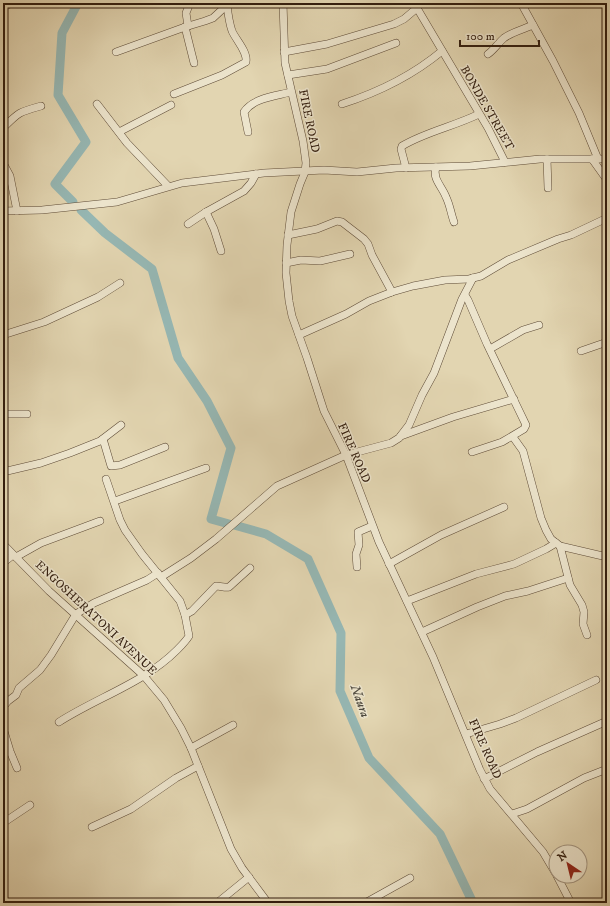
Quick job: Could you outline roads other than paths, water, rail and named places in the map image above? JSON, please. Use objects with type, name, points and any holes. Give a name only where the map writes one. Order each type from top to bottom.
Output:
[{"type":"street","points":[[190,3],[186,13],[194,63]]},
{"type":"street","name":"FIRE ROAD","points":[[283,3],[284,52],[306,163],[305,172],[294,201],[288,235],[286,263],[292,316],[324,412],[346,456],[372,526],[422,632],[484,779],[496,797],[512,814],[548,860]]},
{"type":"street","points":[[521,3],[554,62],[579,113],[595,159],[607,180]]},
{"type":"street","points":[[116,52],[213,18],[230,4]]},
{"type":"street","points":[[174,94],[222,75],[246,62],[247,60],[245,54],[236,40],[228,20],[230,4]]},
{"type":"street","points":[[284,52],[327,44],[394,24],[404,18],[415,6]]},
{"type":"street","name":"BONDE STREET","points":[[415,6],[493,138],[505,162]]},
{"type":"street","points":[[488,54],[510,34],[533,25]]},
{"type":"street","points":[[288,75],[327,69],[396,43]]},
{"type":"street","points":[[342,104],[361,98],[405,78],[421,68],[442,51]]},
{"type":"street","points":[[248,132],[244,112],[247,107],[273,96],[291,92]]},
{"type":"street","points":[[97,104],[136,153],[168,186]]},
{"type":"street","points":[[119,132],[172,105]]},
{"type":"street","points":[[3,128],[21,111],[41,106]]},
{"type":"street","points":[[406,168],[401,149],[402,146],[479,114]]},
{"type":"street","points":[[547,159],[548,188]]},
{"type":"street","points":[[3,211],[42,210],[117,202],[146,195],[168,186],[182,183],[256,174],[324,170],[350,172],[470,166],[547,159],[607,159]]},
{"type":"street","points":[[3,163],[10,176],[17,211]]},
{"type":"street","points":[[436,167],[435,176],[446,196],[454,222]]},
{"type":"street","points":[[188,224],[206,212],[244,191],[256,174]]},
{"type":"street","points":[[206,212],[214,229],[221,251]]},
{"type":"street","points":[[299,335],[346,314],[369,301],[392,292],[412,286],[445,280],[481,276],[508,260],[558,239],[571,236],[607,218]]},
{"type":"street","points":[[288,235],[342,222],[364,239],[368,244],[372,255],[392,292]]},
{"type":"street","points":[[286,263],[301,260],[320,261],[350,254]]},
{"type":"street","points":[[401,436],[409,425],[422,395],[434,373],[464,295],[473,278]]},
{"type":"street","points":[[3,335],[44,322],[98,297],[120,283]]},
{"type":"street","points":[[464,295],[468,300],[526,425],[524,429],[513,437],[472,452]]},
{"type":"street","points":[[490,350],[523,330],[539,325]]},
{"type":"street","points":[[581,351],[607,342]]},
{"type":"street","points":[[3,707],[8,700],[16,695],[19,688],[40,670],[76,614],[94,603],[160,575],[192,558],[277,486],[346,456],[391,443],[401,436],[453,417],[514,399]]},
{"type":"street","points":[[3,414],[27,414]]},
{"type":"street","points":[[3,472],[54,460],[103,439],[121,425]]},
{"type":"street","points":[[3,430],[3,456]]},
{"type":"street","points":[[513,437],[523,452],[541,518],[551,539],[558,544],[607,557]]},
{"type":"street","points":[[103,439],[111,466],[133,460],[165,447]]},
{"type":"street","points":[[114,501],[206,468]]},
{"type":"street","points":[[59,722],[84,707],[144,676],[172,654],[189,636],[185,615],[180,601],[142,554],[125,530],[106,479]]},
{"type":"street","points":[[389,564],[441,535],[504,507]]},
{"type":"street","points":[[3,563],[31,547],[100,521]]},
{"type":"street","points":[[357,567],[356,554],[359,545],[358,532],[372,526]]},
{"type":"street","name":"ENGOSHERATONI AVENUE","points":[[3,544],[76,614],[144,676],[169,709],[191,748],[227,840],[239,864],[268,903]]},
{"type":"street","points":[[558,544],[570,585],[582,605],[584,612],[583,624],[587,635]]},
{"type":"street","points":[[407,601],[476,574],[514,564],[558,544]]},
{"type":"street","points":[[185,615],[192,611],[216,586],[229,587],[250,568]]},
{"type":"street","points":[[422,632],[505,596],[528,591],[568,578]]},
{"type":"street","points":[[466,734],[516,718],[596,680]]},
{"type":"street","points":[[484,779],[515,762],[607,721]]},
{"type":"street","points":[[191,748],[233,724]]},
{"type":"street","points":[[3,728],[17,768]]},
{"type":"street","points":[[92,827],[131,809],[176,778],[198,766]]},
{"type":"street","points":[[512,814],[527,809],[584,778],[607,769]]},
{"type":"street","points":[[3,823],[30,805]]},
{"type":"street","points":[[217,903],[249,877]]},
{"type":"street","points":[[365,903],[410,878]]},
{"type":"street","name":"FIRE ROAD","points":[[562,884],[571,903]]},
{"type":"waterway","points":[[73,202],[55,184],[86,142],[58,95],[62,33],[78,3]]},
{"type":"waterway","points":[[81,210],[105,233],[152,269],[178,358],[207,401],[231,448],[211,519],[229,524]]},
{"type":"waterway","name":"Naura","points":[[234,525],[266,534],[308,559],[341,633],[340,691],[369,758],[440,834],[473,903]]}]
